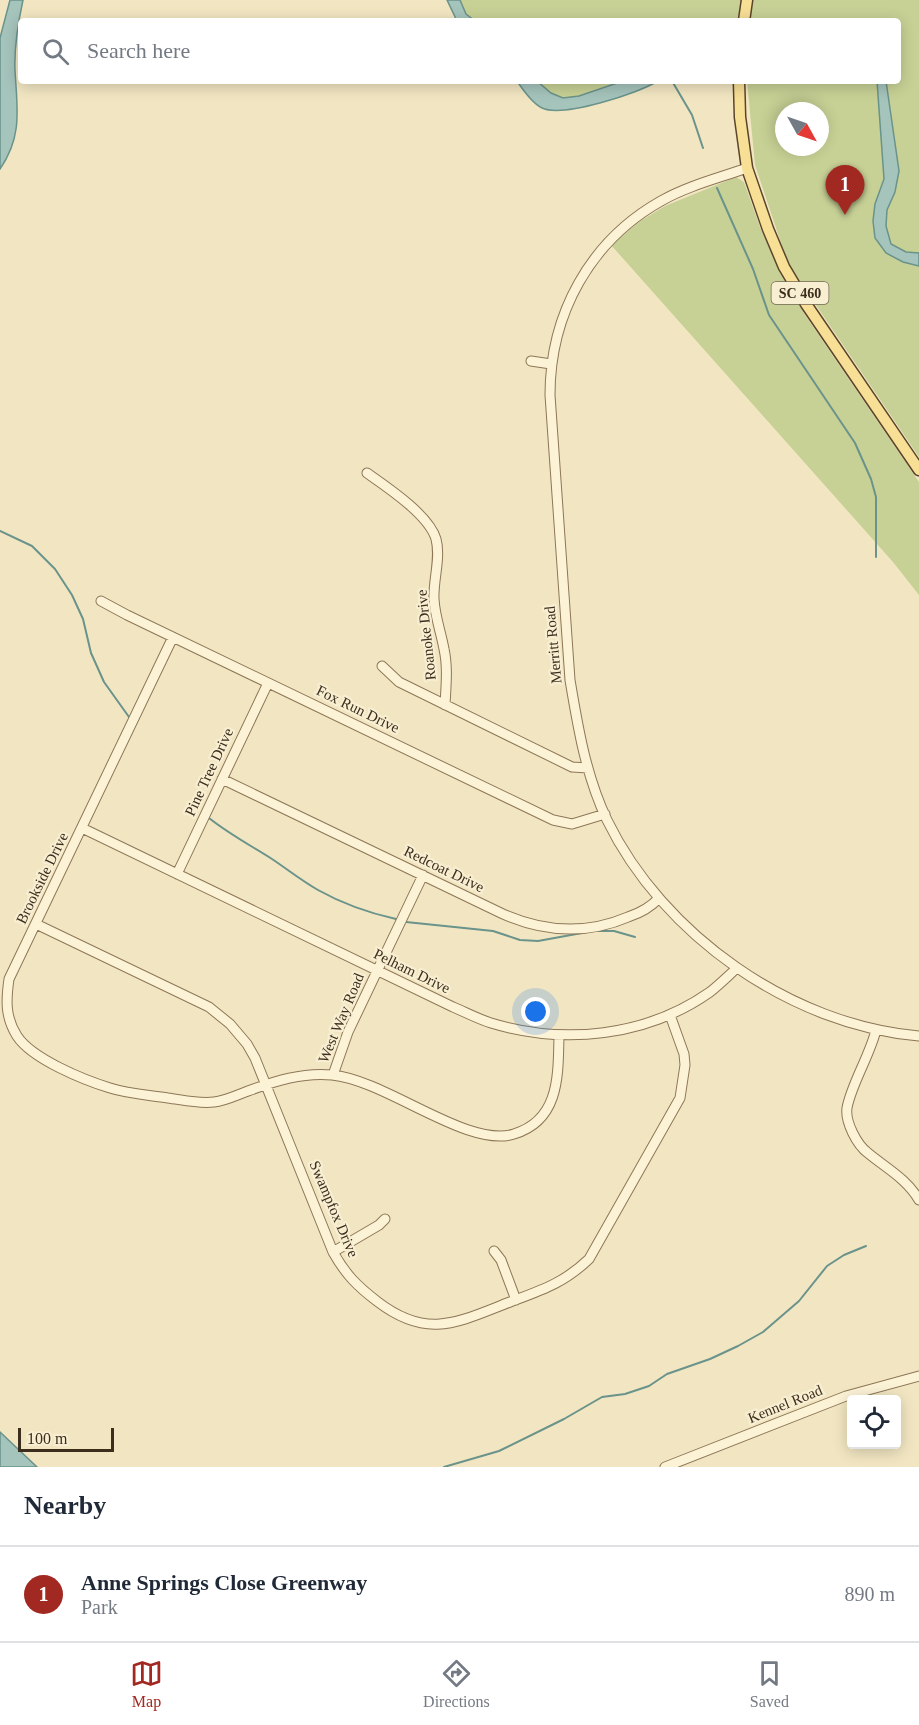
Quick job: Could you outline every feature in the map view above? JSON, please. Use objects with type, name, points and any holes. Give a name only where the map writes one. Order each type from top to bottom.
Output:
[{"type":"main road","points":[[744,18],[747,0]]},
{"type":"main road","name":"SC 460","points":[[739,86],[740,117],[747,168],[784,267],[806,304],[919,470]]},
{"type":"street","name":"Merritt Road","points":[[747,168],[664,199],[639,214],[619,231],[593,259],[569,300],[556,336],[550,364],[550,403],[570,680],[577,724],[588,768],[605,814],[637,870],[659,898],[697,936],[737,968],[780,994],[808,1007],[876,1030],[919,1036]]},
{"type":"street","points":[[531,361],[550,364]]},
{"type":"street","name":"Roanoke Drive","points":[[367,473],[402,497],[430,528],[436,539],[434,597],[446,670],[445,705]]},
{"type":"street","name":"Fox Run Drive","points":[[101,601],[553,820],[572,824],[605,814]]},
{"type":"street","name":"Brookside Drive","points":[[173,637],[9,979],[6,1013],[17,1036],[31,1052],[86,1079],[112,1088],[201,1102],[223,1100],[267,1084],[304,1075],[333,1075],[356,1079],[473,1132],[491,1137],[503,1137],[515,1134],[537,1122],[552,1101],[557,1077],[559,1036]]},
{"type":"street","points":[[382,666],[399,682],[445,705],[572,767],[588,768]]},
{"type":"street","name":"Pine Tree Drive","points":[[177,874],[268,682]]},
{"type":"street","name":"Redcoat Drive","points":[[222,779],[531,925],[559,929],[583,929],[619,921],[647,908],[659,898]]},
{"type":"street","name":"Pelham Drive","points":[[82,828],[489,1022],[559,1036],[615,1032],[670,1015],[711,992],[737,968]]},
{"type":"street","name":"West Way Road","points":[[333,1075],[348,1032],[423,875]]},
{"type":"street","name":"Swampfox Drive","points":[[36,924],[208,1007],[230,1024],[247,1044],[267,1084],[333,1252],[345,1273],[357,1286],[399,1317],[424,1324],[460,1321],[516,1300],[561,1282],[590,1259],[680,1098],[685,1065],[684,1054],[670,1015]]},
{"type":"street","points":[[876,1030],[847,1110],[854,1136],[859,1145],[899,1176],[919,1200]]},
{"type":"street","points":[[333,1252],[380,1225],[385,1219]]},
{"type":"street","points":[[494,1251],[501,1260],[516,1300]]},
{"type":"street","name":"Kennel Road","points":[[665,1467],[846,1396],[919,1376]]},
{"type":"green space","points":[[453,0],[919,0],[919,457],[788,264],[755,165],[747,84],[901,84],[901,18],[463,18]]},
{"type":"green space","points":[[532,84],[632,84],[573,103]]},
{"type":"green space","points":[[736,177],[744,182],[779,270],[805,315],[919,482],[919,595],[893,562],[611,245],[639,222],[665,206]]},
{"type":"water","points":[[10,0],[23,0],[18,18],[15,52],[17,121],[12,145],[0,169],[0,38]]},
{"type":"water","points":[[447,0],[460,0],[466,14],[471,18],[456,18]]},
{"type":"water","points":[[519,84],[540,84],[551,93],[563,98],[579,96],[614,84],[652,84],[601,103],[566,110],[542,108]]},
{"type":"water","points":[[877,84],[886,84],[899,171],[895,192],[887,210],[886,226],[891,244],[906,252],[919,253],[919,266],[903,262],[886,253],[875,238],[873,221],[875,204],[884,179]]},
{"type":"water","points":[[0,1432],[37,1467],[0,1467]]},
{"type":"waterway","points":[[674,84],[692,115],[703,148]]},
{"type":"waterway","points":[[717,188],[753,269],[769,315],[855,443],[871,479],[876,497],[876,557]]},
{"type":"waterway","points":[[0,531],[32,546],[55,569],[72,595],[83,619],[91,653],[104,682],[129,717]]},
{"type":"waterway","points":[[209,818],[318,890],[356,908],[396,919]]},
{"type":"waterway","points":[[406,922],[493,931],[520,940],[538,941],[582,933]]},
{"type":"waterway","points":[[596,931],[614,931],[635,937]]},
{"type":"waterway","points":[[444,1467],[499,1451],[564,1419],[602,1397],[625,1394],[649,1386],[667,1374],[710,1359],[738,1346],[763,1332],[799,1301],[827,1266],[844,1255],[866,1246]]},
{"type":"place","name":"Anne Springs Close Greenway","points":[[845,215]]}]
